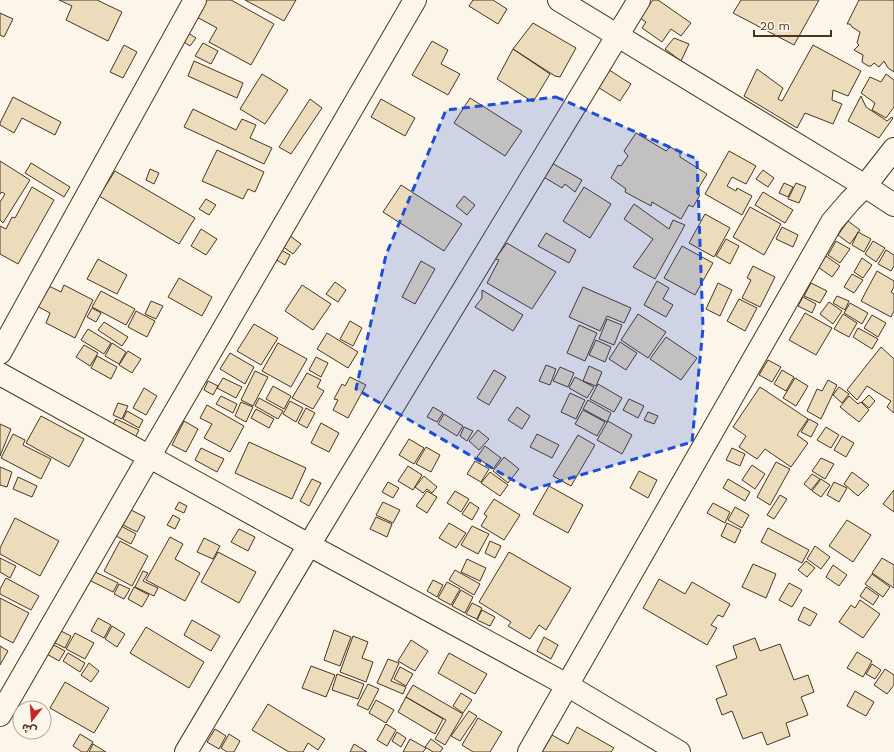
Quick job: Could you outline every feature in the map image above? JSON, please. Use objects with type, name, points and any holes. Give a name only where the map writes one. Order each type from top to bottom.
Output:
[{"type":"street","points":[[0,353],[195,0]]},
{"type":"street","points":[[0,714],[415,0]]},
{"type":"street","points":[[558,0],[865,186],[894,206]]},
{"type":"street","points":[[186,752],[309,545],[618,37],[639,0]]},
{"type":"street","points":[[529,752],[828,228],[850,201],[865,186],[894,149]]},
{"type":"street","points":[[0,374],[309,545],[567,685],[678,752]]},
{"type":"highlighted area","points":[[556,97],[697,159],[703,328],[692,442],[530,490],[356,389],[386,255],[446,110]]},
{"type":"building","points":[[59,0],[97,0],[122,12],[108,41],[66,20],[72,6]]},
{"type":"building","points":[[201,0],[231,0],[274,24],[251,65],[209,42],[217,28],[193,15]]},
{"type":"building","points":[[245,0],[296,0],[284,21]]},
{"type":"building","points":[[473,0],[493,0],[507,9],[498,24],[469,6]]},
{"type":"building","points":[[653,0],[658,0],[691,23],[681,36],[671,29],[662,42],[642,28],[646,22],[640,18]]},
{"type":"building","points":[[741,0],[819,0],[794,45],[733,13]]},
{"type":"building","points":[[859,0],[894,0],[894,72],[888,68],[884,61],[879,67],[874,63],[871,66],[868,66],[862,62],[863,55],[854,50],[859,45],[857,43],[860,32],[850,24],[847,24]]},
{"type":"building","points":[[0,13],[13,19],[4,37],[0,35]]},
{"type":"building","points":[[533,23],[576,48],[560,77],[555,76],[513,49]]},
{"type":"building","points":[[185,31],[196,38],[190,46],[179,39]]},
{"type":"building","points":[[674,38],[689,44],[681,61],[665,49]]},
{"type":"building","points":[[432,41],[448,50],[441,64],[460,74],[448,95],[412,75]]},
{"type":"building","points":[[203,43],[218,51],[211,64],[195,56]]},
{"type":"building","points":[[124,45],[137,52],[123,78],[110,72]]},
{"type":"building","points":[[813,45],[861,71],[848,96],[833,90],[832,100],[842,104],[833,124],[805,113],[797,128],[744,96],[757,69],[783,88],[778,99],[782,101]]},
{"type":"building","points":[[513,49],[550,74],[533,102],[497,79]]},
{"type":"building","points":[[194,61],[243,83],[237,98],[188,76]]},
{"type":"building","points":[[603,66],[631,84],[620,101],[593,84]]},
{"type":"building","points":[[262,74],[288,90],[265,124],[240,109]]},
{"type":"building","points":[[886,74],[894,80],[894,107],[886,118],[872,110],[875,103],[861,93],[870,77],[881,82]]},
{"type":"building","points":[[861,96],[866,107],[887,121],[892,117],[893,118],[879,138],[848,121]]},
{"type":"building","points":[[13,97],[61,122],[55,135],[22,118],[14,133],[0,125]]},
{"type":"building","points":[[470,98],[522,131],[505,156],[454,123]]},
{"type":"building","points":[[310,99],[322,108],[291,154],[279,147]]},
{"type":"building","points":[[381,99],[415,118],[405,136],[371,117]]},
{"type":"building","points":[[193,109],[236,130],[242,119],[256,125],[250,138],[272,148],[264,164],[184,127]]},
{"type":"building","points":[[636,133],[666,151],[670,147],[680,152],[680,157],[707,174],[696,192],[700,195],[693,207],[689,205],[681,219],[652,202],[651,206],[625,192],[626,189],[611,178],[618,165],[621,166],[628,156],[624,151]]},
{"type":"building","points":[[217,150],[264,172],[255,192],[248,189],[243,199],[202,181]]},
{"type":"building","points":[[729,151],[756,166],[746,184],[732,177],[727,186],[736,191],[737,188],[752,196],[742,215],[705,194]]},
{"type":"building","points":[[0,161],[30,180],[3,223],[0,220],[0,202],[5,194],[2,192],[0,194]]},
{"type":"building","points":[[550,162],[582,180],[575,192],[565,184],[562,188],[542,176]]},
{"type":"building","points":[[31,163],[70,187],[64,197],[25,173]]},
{"type":"building","points":[[150,169],[159,173],[154,184],[146,180]]},
{"type":"building","points":[[763,170],[774,178],[768,187],[756,179]]},
{"type":"building","points":[[115,171],[195,218],[179,244],[99,196]]},
{"type":"building","points":[[784,183],[793,187],[788,197],[779,193]]},
{"type":"building","points":[[796,183],[806,187],[799,203],[788,199]]},
{"type":"building","points":[[401,185],[462,224],[444,251],[383,212]]},
{"type":"building","points":[[32,187],[54,200],[18,264],[0,254],[0,226],[6,229],[12,217],[15,218]]},
{"type":"building","points":[[584,187],[611,204],[590,238],[563,221]]},
{"type":"building","points":[[763,192],[793,210],[785,223],[755,205]]},
{"type":"building","points":[[464,196],[475,205],[467,215],[456,206]]},
{"type":"building","points":[[206,199],[216,205],[209,215],[199,209]]},
{"type":"building","points":[[634,204],[669,229],[673,220],[685,225],[655,279],[633,267],[653,239],[624,219]]},
{"type":"building","points":[[750,207],[781,224],[764,255],[733,237]]},
{"type":"building","points":[[705,214],[730,228],[714,257],[689,243]]},
{"type":"building","points":[[848,221],[860,230],[850,244],[838,235]]},
{"type":"building","points":[[782,227],[798,235],[793,247],[776,239]]},
{"type":"building","points":[[201,229],[217,239],[206,255],[191,246]]},
{"type":"building","points":[[858,232],[871,239],[864,252],[852,245]]},
{"type":"building","points":[[546,233],[576,250],[569,263],[538,246]]},
{"type":"building","points":[[290,236],[301,244],[293,254],[282,246]]},
{"type":"building","points":[[726,239],[739,246],[730,264],[716,256]]},
{"type":"building","points":[[836,241],[850,249],[840,263],[828,255]]},
{"type":"building","points":[[873,241],[885,248],[876,262],[865,254]]},
{"type":"building","points":[[507,243],[556,272],[532,309],[487,283],[499,260],[495,259]]},
{"type":"building","points":[[682,246],[713,263],[695,295],[664,278]]},
{"type":"building","points":[[281,250],[290,255],[285,265],[275,259]]},
{"type":"building","points":[[886,250],[894,255],[894,266],[891,271],[878,264]]},
{"type":"building","points":[[826,256],[840,266],[832,277],[818,267]]},
{"type":"building","points":[[862,258],[872,265],[863,278],[854,272]]},
{"type":"building","points":[[98,259],[127,275],[117,294],[87,279]]},
{"type":"building","points":[[421,261],[435,269],[415,304],[402,297]]},
{"type":"building","points":[[753,266],[775,277],[760,307],[742,298],[751,280],[747,278]]},
{"type":"building","points":[[877,271],[894,281],[894,287],[891,292],[894,294],[894,311],[891,317],[861,301]]},
{"type":"building","points":[[852,274],[863,280],[854,293],[844,287]]},
{"type":"building","points":[[179,278],[212,297],[202,316],[168,297]]},
{"type":"building","points":[[657,281],[669,288],[663,299],[673,305],[666,317],[644,305]]},
{"type":"building","points":[[335,282],[346,290],[338,302],[326,294]]},
{"type":"building","points":[[718,283],[732,290],[720,316],[706,309]]},
{"type":"building","points":[[811,283],[827,291],[820,303],[804,296]]},
{"type":"building","points":[[45,284],[61,292],[64,285],[93,300],[75,338],[46,323],[50,313],[35,305]]},
{"type":"building","points":[[302,285],[331,304],[313,330],[285,311]]},
{"type":"building","points":[[583,287],[631,308],[624,323],[607,316],[600,331],[569,317]]},
{"type":"building","points":[[482,290],[523,315],[513,331],[475,307],[482,298]]},
{"type":"building","points":[[101,291],[135,309],[126,325],[92,307]]},
{"type":"building","points":[[837,296],[849,301],[845,310],[833,303]]},
{"type":"building","points":[[803,297],[816,304],[812,313],[798,306]]},
{"type":"building","points":[[739,299],[757,308],[745,331],[727,321]]},
{"type":"building","points":[[151,301],[163,306],[156,319],[145,314]]},
{"type":"building","points":[[829,302],[842,311],[833,324],[820,314]]},
{"type":"building","points":[[850,303],[868,313],[862,324],[844,313]]},
{"type":"building","points":[[92,308],[101,313],[96,322],[87,317]]},
{"type":"building","points":[[136,311],[155,321],[147,337],[128,327]]},
{"type":"building","points":[[805,313],[832,328],[816,355],[789,340]]},
{"type":"building","points":[[638,314],[666,332],[648,358],[621,340]]},
{"type":"building","points":[[843,314],[857,323],[849,337],[834,329]]},
{"type":"building","points":[[872,315],[886,323],[878,337],[864,328]]},
{"type":"building","points":[[607,319],[622,325],[614,345],[599,339]]},
{"type":"building","points":[[350,321],[362,328],[353,346],[340,339]]},
{"type":"building","points":[[104,322],[128,337],[122,346],[98,330]]},
{"type":"building","points":[[254,324],[278,338],[261,365],[237,351]]},
{"type":"building","points":[[579,325],[597,333],[585,361],[567,353]]},
{"type":"building","points":[[858,328],[878,339],[872,349],[853,337]]},
{"type":"building","points":[[88,329],[111,343],[104,354],[81,340]]},
{"type":"building","points":[[327,333],[358,352],[348,368],[317,349]]},
{"type":"building","points":[[666,337],[697,358],[681,380],[650,359]]},
{"type":"building","points":[[596,340],[611,347],[605,362],[589,355]]},
{"type":"building","points":[[620,342],[637,353],[626,370],[609,359]]},
{"type":"building","points":[[112,343],[126,352],[119,364],[105,356]]},
{"type":"building","points":[[278,343],[307,359],[291,387],[262,371]]},
{"type":"building","points":[[84,345],[98,353],[90,366],[76,357]]},
{"type":"building","points":[[881,347],[894,359],[894,413],[887,407],[891,401],[867,386],[857,400],[847,390]]},
{"type":"building","points":[[128,351],[141,359],[132,373],[119,365]]},
{"type":"building","points":[[230,353],[254,367],[245,384],[220,369]]},
{"type":"building","points":[[97,356],[117,367],[111,379],[91,368]]},
{"type":"building","points":[[316,357],[328,363],[321,377],[309,370]]},
{"type":"building","points":[[768,360],[781,367],[772,382],[759,375]]},
{"type":"building","points":[[546,365],[556,369],[550,385],[539,381]]},
{"type":"building","points":[[589,366],[602,372],[596,386],[583,381]]},
{"type":"building","points":[[560,367],[574,373],[568,387],[553,381]]},
{"type":"building","points":[[494,370],[506,377],[489,405],[477,398]]},
{"type":"building","points":[[782,370],[794,377],[786,391],[774,384]]},
{"type":"building","points":[[255,371],[268,377],[253,406],[241,400]]},
{"type":"building","points":[[307,373],[321,380],[317,387],[324,391],[313,409],[292,398]]},
{"type":"building","points":[[350,377],[366,385],[348,418],[333,410],[338,400],[334,399],[342,384],[345,386]]},
{"type":"building","points":[[575,377],[594,387],[587,398],[569,388]]},
{"type":"building","points":[[223,378],[242,387],[236,398],[217,388]]},
{"type":"building","points":[[795,378],[808,386],[796,406],[783,398]]},
{"type":"building","points":[[828,380],[837,385],[821,419],[807,411],[817,389],[822,391]]},
{"type":"building","points":[[208,381],[218,386],[213,395],[204,390]]},
{"type":"building","points":[[598,384],[622,398],[614,412],[590,399]]},
{"type":"building","points":[[273,386],[291,396],[284,409],[266,399]]},
{"type":"building","points":[[760,387],[808,419],[797,435],[808,443],[791,467],[765,449],[757,459],[739,447],[746,436],[733,427]]},
{"type":"building","points":[[839,387],[849,394],[842,403],[833,395]]},
{"type":"building","points":[[144,388],[157,396],[146,415],[133,408]]},
{"type":"building","points":[[570,393],[585,400],[576,419],[561,412]]},
{"type":"building","points":[[869,395],[875,401],[869,408],[862,402]]},
{"type":"building","points":[[221,396],[237,404],[233,413],[216,404]]},
{"type":"building","points":[[849,396],[858,404],[861,402],[869,410],[859,422],[840,407]]},
{"type":"building","points":[[259,398],[283,411],[278,419],[255,406]]},
{"type":"building","points":[[629,399],[644,406],[638,418],[623,410]]},
{"type":"building","points":[[588,400],[611,413],[607,422],[583,409]]},
{"type":"building","points":[[290,401],[303,408],[296,422],[283,414]]},
{"type":"building","points":[[241,402],[253,407],[246,422],[235,416]]},
{"type":"building","points":[[118,403],[128,406],[122,419],[113,415]]},
{"type":"building","points":[[207,405],[244,426],[230,452],[204,438],[212,424],[200,418]]},
{"type":"building","points":[[433,407],[443,413],[437,422],[427,417]]},
{"type":"building","points":[[517,407],[530,416],[522,429],[508,420]]},
{"type":"building","points":[[306,408],[315,413],[307,428],[298,423]]},
{"type":"building","points":[[256,409],[274,419],[269,428],[251,418]]},
{"type":"building","points":[[583,410],[605,422],[597,436],[575,424]]},
{"type":"building","points":[[127,411],[143,420],[139,428],[123,419]]},
{"type":"building","points":[[648,412],[658,416],[654,424],[644,420]]},
{"type":"building","points":[[444,414],[463,426],[457,436],[438,424]]},
{"type":"building","points":[[41,416],[84,439],[69,467],[26,443]]},
{"type":"building","points":[[116,419],[139,430],[135,438],[112,426]]},
{"type":"building","points":[[809,419],[818,424],[811,437],[801,432]]},
{"type":"building","points":[[184,421],[198,429],[186,452],[172,445]]},
{"type":"building","points":[[608,421],[632,435],[622,454],[597,440]]},
{"type":"building","points":[[321,423],[339,433],[329,452],[311,443]]},
{"type":"building","points":[[0,424],[11,429],[0,456]]},
{"type":"building","points":[[464,427],[473,431],[467,441],[460,436]]},
{"type":"building","points":[[826,427],[839,435],[831,448],[817,440]]},
{"type":"building","points":[[478,430],[489,439],[479,450],[469,441]]},
{"type":"building","points":[[13,434],[25,440],[23,445],[51,459],[41,479],[1,458]]},
{"type":"building","points":[[537,434],[559,445],[552,458],[530,447]]},
{"type":"building","points":[[578,435],[595,445],[571,486],[553,476]]},
{"type":"building","points":[[842,436],[854,443],[846,457],[834,450]]},
{"type":"building","points":[[409,439],[424,448],[414,464],[399,455]]},
{"type":"building","points":[[249,442],[306,468],[292,499],[235,473]]},
{"type":"building","points":[[485,446],[501,458],[493,469],[477,457]]},
{"type":"building","points":[[426,447],[440,455],[431,472],[416,464]]},
{"type":"building","points":[[201,448],[224,459],[217,472],[195,460]]},
{"type":"building","points":[[732,448],[745,454],[740,466],[726,460]]},
{"type":"building","points":[[504,457],[519,469],[508,483],[493,471]]},
{"type":"building","points":[[821,458],[834,464],[825,479],[812,471]]},
{"type":"building","points":[[475,461],[489,469],[481,482],[467,474]]},
{"type":"building","points":[[776,462],[790,469],[770,505],[757,497]]},
{"type":"building","points":[[752,465],[765,474],[755,489],[742,480]]},
{"type":"building","points":[[408,466],[422,475],[413,490],[398,481]]},
{"type":"building","points":[[0,467],[12,472],[7,487],[0,485]]},
{"type":"building","points":[[639,471],[657,480],[648,498],[630,488]]},
{"type":"building","points":[[490,472],[508,485],[500,496],[481,483]]},
{"type":"building","points":[[852,472],[869,485],[858,496],[844,484]]},
{"type":"building","points":[[812,474],[820,479],[811,490],[804,484]]},
{"type":"building","points":[[424,476],[437,487],[432,493],[427,489],[423,493],[415,487]]},
{"type":"building","points":[[18,477],[37,486],[32,497],[13,489]]},
{"type":"building","points":[[312,479],[321,483],[309,506],[300,501]]},
{"type":"building","points":[[728,479],[750,492],[745,501],[723,488]]},
{"type":"building","points":[[821,479],[830,485],[821,497],[812,491]]},
{"type":"building","points":[[388,482],[399,488],[393,498],[382,492]]},
{"type":"building","points":[[834,482],[847,488],[839,502],[827,495]]},
{"type":"building","points":[[549,486],[583,505],[568,533],[533,514]]},
{"type":"building","points":[[894,490],[894,512],[883,504]]},
{"type":"building","points":[[427,491],[437,497],[427,513],[416,506]]},
{"type":"building","points":[[455,491],[469,499],[461,512],[447,503]]},
{"type":"building","points":[[780,495],[787,499],[774,519],[767,515]]},
{"type":"building","points":[[494,499],[520,515],[504,540],[481,526],[487,516],[484,514]]},
{"type":"building","points":[[179,502],[187,506],[184,513],[175,509]]},
{"type":"building","points":[[383,502],[400,510],[393,523],[376,515]]},
{"type":"building","points":[[470,502],[479,508],[472,520],[462,514]]},
{"type":"building","points":[[713,503],[730,512],[725,523],[707,513]]},
{"type":"building","points":[[735,507],[749,515],[742,528],[728,520]]},
{"type":"building","points":[[131,510],[145,517],[137,532],[123,525]]},
{"type":"building","points":[[173,515],[180,519],[175,529],[167,525]]},
{"type":"building","points":[[376,517],[392,524],[387,537],[370,529]]},
{"type":"building","points":[[15,518],[59,541],[40,576],[0,554],[0,548]]},
{"type":"building","points":[[847,520],[871,535],[853,562],[829,546]]},
{"type":"building","points":[[449,523],[466,533],[456,548],[439,538]]},
{"type":"building","points":[[727,523],[741,530],[735,543],[721,536]]},
{"type":"building","points":[[121,526],[136,534],[131,544],[116,536]]},
{"type":"building","points":[[472,526],[489,534],[478,554],[461,545]]},
{"type":"building","points":[[768,528],[809,550],[802,563],[761,542]]},
{"type":"building","points":[[239,529],[255,537],[248,551],[231,542]]},
{"type":"building","points":[[170,537],[183,544],[175,559],[200,573],[185,601],[146,580]]},
{"type":"building","points":[[204,538],[220,546],[213,559],[197,552]]},
{"type":"building","points":[[120,541],[148,556],[132,586],[104,571]]},
{"type":"building","points":[[490,541],[501,546],[495,558],[485,553]]},
{"type":"building","points":[[815,546],[830,557],[821,569],[807,559]]},
{"type":"building","points":[[218,552],[256,572],[239,603],[201,582]]},
{"type":"building","points":[[509,552],[571,588],[546,630],[539,625],[530,639],[508,626],[511,622],[479,602]]},
{"type":"building","points":[[0,558],[16,566],[10,578],[0,572]]},
{"type":"building","points":[[882,558],[894,565],[894,588],[872,573]]},
{"type":"building","points":[[467,559],[486,568],[480,581],[461,572]]},
{"type":"building","points":[[806,561],[815,568],[807,577],[798,570]]},
{"type":"building","points":[[753,564],[776,574],[766,598],[742,587]]},
{"type":"building","points":[[833,565],[847,575],[839,586],[826,577]]},
{"type":"building","points":[[455,570],[480,584],[474,595],[449,580]]},
{"type":"building","points":[[93,571],[118,583],[113,592],[89,580]]},
{"type":"building","points":[[143,571],[148,573],[143,581],[158,588],[154,596],[135,587]]},
{"type":"building","points":[[872,574],[890,587],[883,597],[865,584]]},
{"type":"building","points":[[6,578],[39,596],[31,610],[0,594],[0,589]]},
{"type":"building","points":[[659,579],[685,594],[692,582],[730,604],[723,617],[718,615],[711,625],[717,628],[707,645],[643,608]]},
{"type":"building","points":[[433,580],[443,585],[437,597],[427,591]]},
{"type":"building","points":[[447,582],[460,589],[451,605],[438,598]]},
{"type":"building","points":[[789,583],[802,590],[792,607],[779,600]]},
{"type":"building","points":[[119,584],[130,589],[124,599],[114,594]]},
{"type":"building","points":[[134,587],[149,595],[142,607],[128,599]]},
{"type":"building","points":[[866,587],[879,596],[873,605],[860,596]]},
{"type":"building","points":[[461,590],[473,597],[465,613],[452,606]]},
{"type":"building","points":[[0,598],[29,613],[13,643],[0,636]]},
{"type":"building","points":[[860,600],[880,614],[863,638],[839,622],[851,605],[855,608]]},
{"type":"building","points":[[472,603],[482,608],[477,619],[466,614]]},
{"type":"building","points":[[804,607],[817,614],[810,626],[798,620]]},
{"type":"building","points":[[482,610],[495,617],[490,626],[477,620]]},
{"type":"building","points":[[98,618],[111,625],[104,638],[91,631]]},
{"type":"building","points":[[192,620],[220,636],[211,651],[184,635]]},
{"type":"building","points":[[112,626],[125,634],[117,647],[105,639]]},
{"type":"building","points":[[146,627],[204,662],[189,688],[130,653]]},
{"type":"building","points":[[334,630],[351,637],[340,666],[324,660]]},
{"type":"building","points":[[61,631],[71,636],[65,648],[55,643]]},
{"type":"building","points":[[75,633],[94,643],[85,659],[66,649]]},
{"type":"building","points":[[353,636],[368,642],[362,658],[373,662],[366,682],[340,672]]},
{"type":"building","points":[[544,637],[558,645],[551,659],[537,651]]},
{"type":"building","points":[[755,638],[760,651],[780,644],[794,680],[808,675],[814,692],[801,697],[808,715],[786,723],[790,736],[767,745],[762,732],[743,739],[732,711],[722,715],[716,699],[727,695],[716,666],[737,658],[733,646]]},
{"type":"building","points":[[411,640],[428,651],[415,671],[398,661]]},
{"type":"building","points":[[50,643],[65,651],[59,661],[45,653]]},
{"type":"building","points":[[0,646],[8,651],[0,665]]},
{"type":"building","points":[[857,652],[872,661],[863,677],[847,668]]},
{"type":"building","points":[[68,653],[85,663],[80,672],[63,661]]},
{"type":"building","points":[[449,653],[487,674],[475,694],[438,673]]},
{"type":"building","points":[[388,659],[399,663],[391,681],[406,687],[403,694],[377,683]]},
{"type":"building","points":[[89,663],[99,671],[91,682],[81,675]]},
{"type":"building","points":[[872,664],[881,670],[875,679],[866,674]]},
{"type":"building","points":[[311,666],[335,675],[326,697],[302,688]]},
{"type":"building","points":[[400,667],[413,674],[406,686],[394,679]]},
{"type":"building","points":[[885,669],[894,675],[894,685],[887,694],[874,685]]},
{"type":"building","points":[[337,674],[364,684],[358,699],[332,690]]},
{"type":"building","points":[[65,682],[109,708],[94,733],[52,709],[52,705]]},
{"type":"building","points":[[368,684],[379,689],[368,710],[357,705]]},
{"type":"building","points":[[413,685],[463,714],[445,745],[435,739],[446,720],[406,697]]},
{"type":"building","points":[[855,691],[874,702],[866,716],[847,706]]},
{"type":"building","points":[[461,693],[472,700],[463,713],[453,706]]},
{"type":"building","points":[[406,697],[443,719],[435,734],[398,712]]},
{"type":"building","points":[[376,700],[394,710],[386,723],[369,713]]},
{"type":"building","points":[[268,704],[325,739],[318,750],[308,743],[303,752],[289,752],[252,730]]},
{"type":"building","points":[[469,711],[477,716],[460,741],[451,736]]},
{"type":"building","points":[[478,718],[502,732],[490,752],[473,752],[462,745]]},
{"type":"building","points":[[386,724],[396,730],[387,746],[377,740]]},
{"type":"building","points":[[577,727],[614,748],[611,752],[542,752],[552,735],[568,744]]},
{"type":"building","points":[[215,729],[226,736],[219,749],[207,742]]},
{"type":"building","points":[[397,732],[406,738],[401,747],[392,741]]},
{"type":"building","points":[[80,734],[93,742],[87,752],[82,752],[73,746]]},
{"type":"building","points":[[229,734],[240,741],[234,752],[227,752],[221,748]]},
{"type":"building","points":[[410,739],[426,748],[423,752],[403,752]]},
{"type":"building","points":[[431,739],[443,748],[440,752],[433,752],[425,747]]},
{"type":"building","points":[[93,744],[106,752],[89,752]]},
{"type":"building","points":[[354,744],[367,752],[350,752]]}]
